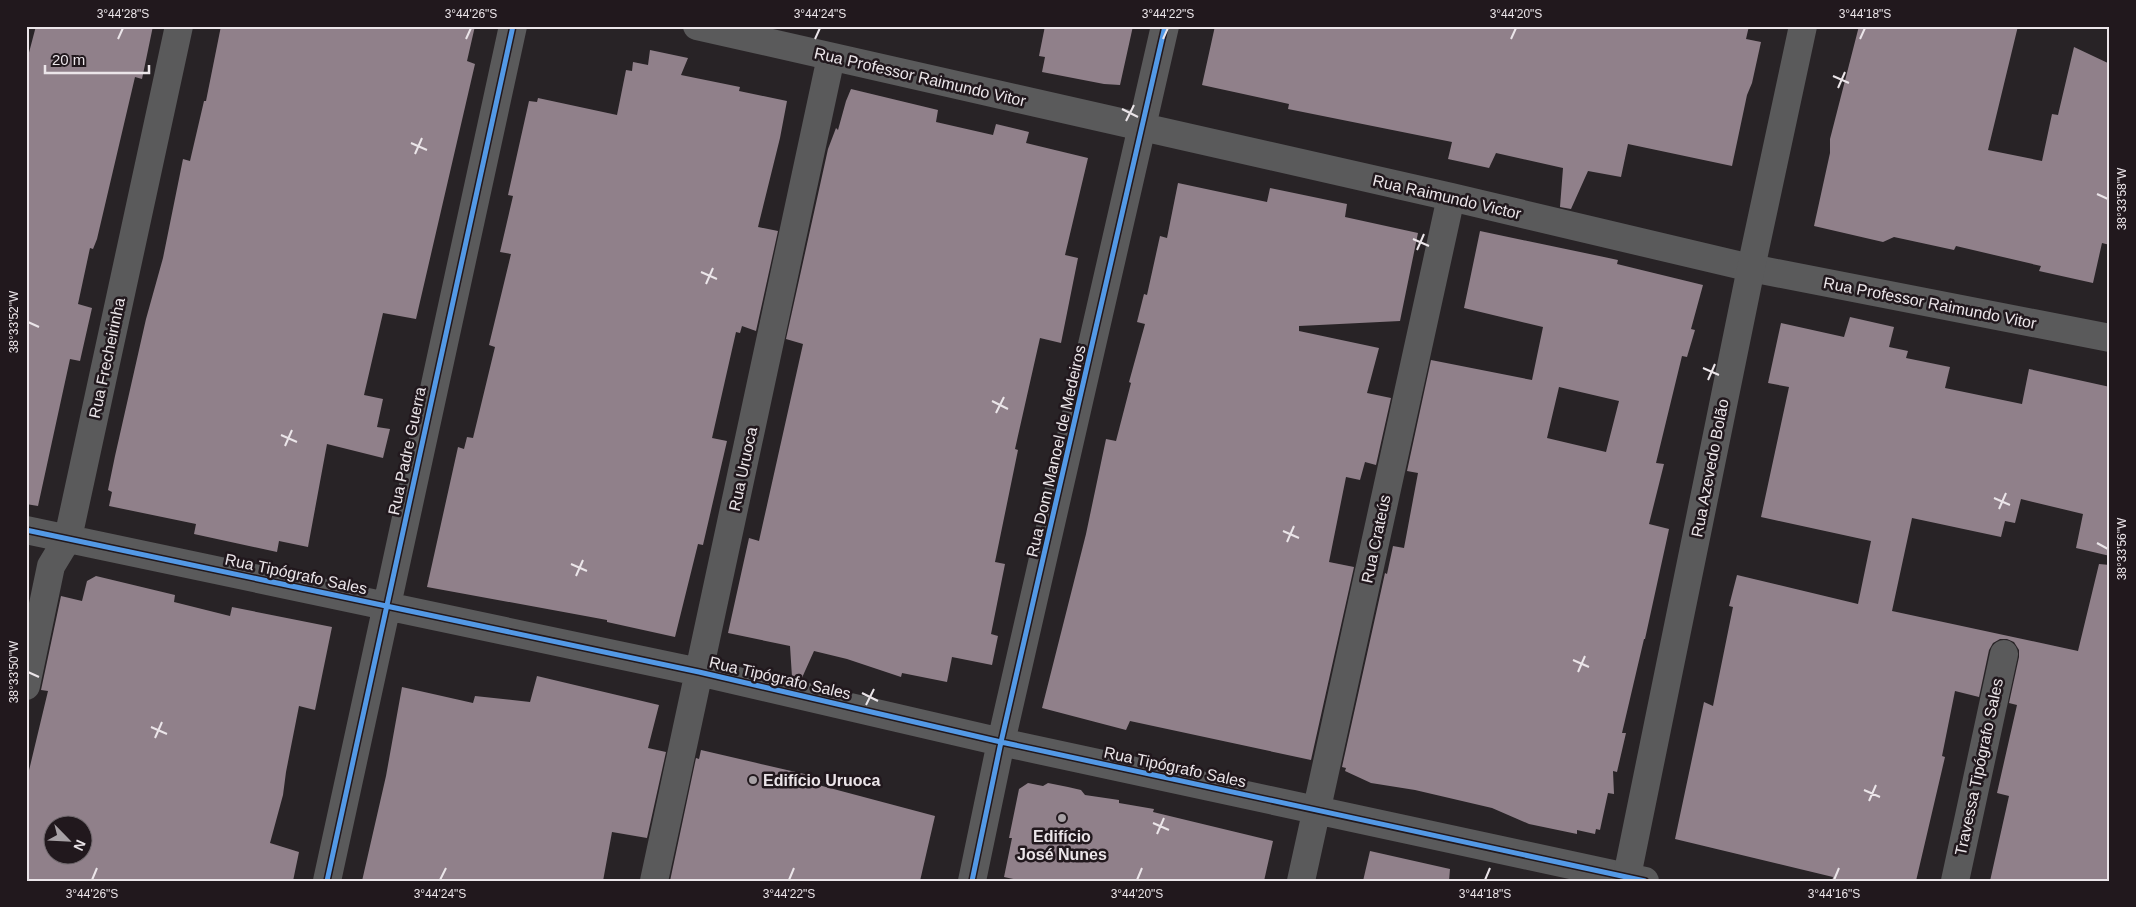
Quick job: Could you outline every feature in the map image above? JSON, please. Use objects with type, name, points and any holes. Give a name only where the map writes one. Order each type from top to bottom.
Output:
[{"type":"street","name":"Rua Frecheirinha","points":[[26,686],[51,566],[68,538],[179,26]]},
{"type":"street","name":"Rua Padre Guerra","points":[[327,881],[513,26]]},
{"type":"street","name":"Rua Professor Raimundo Vitor","points":[[697,26],[1143,128]]},
{"type":"street","name":"Rua Dom Manoel de Medeiros","points":[[972,881],[1001,742],[1165,26]]},
{"type":"street","name":"Rua Azevedo Bolão","points":[[1633,879],[1751,268],[1803,26]]},
{"type":"street","name":"Rua Uruoca","points":[[654,881],[831,56]]},
{"type":"street","name":"Rua Raimundo Victor","points":[[1143,128],[1451,197],[1751,268]]},
{"type":"street","name":"Rua Crateús","points":[[1301,881],[1451,197]]},
{"type":"street","name":"Rua Professor Raimundo Vitor","points":[[1751,268],[2110,338]]},
{"type":"street","name":"Rua Tipógrafo Sales","points":[[26,530],[699,672],[1001,742],[1633,879]]},
{"type":"street","name":"Travessa Tipógrafo Sales","points":[[1955,881],[2004,654]]},
{"type":"building","points":[[36,26],[153,26],[142,79],[135,77],[97,239],[93,249],[90,248],[78,304],[92,308],[80,361],[70,359],[38,506],[26,504],[26,64]]},
{"type":"building","points":[[221,26],[475,26],[467,61],[475,64],[416,319],[383,313],[364,395],[383,399],[377,427],[390,429],[383,458],[327,444],[308,547],[279,541],[277,552],[194,534],[196,524],[109,506],[112,492],[108,490],[115,456],[146,319],[163,258],[183,159],[190,161],[204,101],[206,101]]},
{"type":"building","points":[[1045,26],[1133,26],[1120,85],[1104,84],[1042,72],[1045,57],[1039,56]]},
{"type":"building","points":[[1215,26],[1749,26],[1746,39],[1761,42],[1752,83],[1747,95],[1732,166],[1628,144],[1621,177],[1588,171],[1571,209],[1560,207],[1563,168],[1496,153],[1489,168],[1448,159],[1452,142],[1288,109],[1289,104],[1202,85]]},
{"type":"building","points":[[1859,26],[2018,26],[1988,150],[2042,161],[2052,114],[2058,115],[2074,47],[2110,64],[2110,245],[2102,243],[2093,283],[2039,271],[2041,266],[1956,246],[1954,250],[1894,237],[1883,242],[1814,226],[1830,153],[1830,139]]},
{"type":"building","points":[[650,50],[688,58],[681,75],[740,87],[739,91],[787,101],[758,227],[778,231],[756,331],[742,326],[740,333],[736,332],[712,438],[727,441],[703,545],[698,544],[675,637],[607,622],[607,620],[427,587],[458,447],[464,449],[467,437],[473,438],[495,347],[489,345],[511,254],[500,252],[513,196],[508,195],[529,101],[537,102],[538,98],[617,115],[626,70],[632,71],[633,62],[648,65]]},
{"type":"building","points":[[851,89],[938,110],[936,122],[993,135],[996,124],[1029,132],[1026,143],[1088,158],[1065,255],[1078,258],[1061,343],[1040,338],[1015,449],[1018,450],[995,562],[1005,564],[991,634],[998,636],[992,665],[952,657],[947,682],[902,673],[901,677],[847,659],[814,651],[801,680],[792,677],[790,646],[728,633],[749,538],[759,541],[803,344],[786,339],[828,149],[836,128],[838,130]]},
{"type":"building","points":[[1178,183],[1267,202],[1270,188],[1347,204],[1345,217],[1418,233],[1400,321],[1299,326],[1299,331],[1379,348],[1367,393],[1391,398],[1376,465],[1365,462],[1360,480],[1346,477],[1329,562],[1354,567],[1311,760],[1130,721],[1126,730],[1042,708],[1086,534],[1106,439],[1116,441],[1131,383],[1129,382],[1145,324],[1137,322],[1144,294],[1147,295],[1160,236],[1167,238]]},
{"type":"building","points":[[1480,231],[1618,260],[1617,264],[1703,285],[1691,329],[1695,330],[1687,357],[1682,356],[1656,463],[1664,464],[1649,524],[1669,529],[1622,733],[1626,733],[1617,772],[1613,771],[1614,794],[1608,793],[1600,830],[1596,829],[1595,834],[1577,830],[1577,834],[1529,824],[1492,808],[1415,790],[1371,783],[1345,771],[1346,768],[1342,767],[1385,573],[1387,574],[1393,546],[1404,548],[1418,473],[1407,471],[1431,360],[1532,380],[1543,327],[1464,308]],"holes":[[[1559,387],[1619,401],[1606,452],[1547,438]]]},
{"type":"building","points":[[1850,317],[1894,327],[1889,347],[1908,351],[1906,358],[1950,367],[1945,388],[2022,404],[2029,369],[2110,387],[2110,556],[2076,548],[2083,514],[2021,499],[2015,523],[2005,521],[2001,537],[1912,518],[1892,611],[2078,651],[2099,564],[2110,565],[2110,881],[1990,881],[2009,796],[1997,793],[2017,705],[2009,703],[2019,650],[2014,642],[2007,639],[2000,639],[1993,643],[1989,650],[1979,697],[1955,691],[1942,756],[1945,757],[1916,881],[1832,881],[1833,877],[1675,839],[1704,702],[1713,706],[1733,607],[1729,606],[1737,575],[1858,604],[1871,541],[1761,517],[1789,387],[1768,383],[1781,323],[1844,337]]},
{"type":"building","points":[[96,576],[175,595],[174,602],[230,616],[232,607],[332,627],[315,710],[299,706],[283,795],[270,843],[299,852],[293,881],[26,881],[26,783],[48,691],[41,690],[61,596],[82,601],[87,581]]},
{"type":"building","points":[[537,676],[659,705],[648,748],[666,752],[647,838],[612,832],[603,881],[362,881],[386,776],[402,687],[473,703],[475,696],[530,702]]},
{"type":"building","points":[[701,750],[813,776],[811,783],[935,816],[920,881],[670,881],[696,758],[699,759]]},
{"type":"building","points":[[1028,783],[1043,786],[1048,783],[1081,790],[1085,795],[1119,800],[1119,803],[1154,809],[1153,812],[1273,841],[1264,881],[1023,881],[1004,877],[1012,838],[1009,838],[1019,789]]},
{"type":"building","points":[[1370,851],[1450,869],[1449,881],[1363,881]]},
{"type":"cycle path","points":[[327,881],[513,26]]},
{"type":"cycle path","points":[[972,881],[1001,742],[1165,26]]},
{"type":"cycle path","points":[[26,530],[699,672],[1001,742],[1645,881]]},
{"type":"place","name":"Edifício Uruoca","points":[[753,780]]},
{"type":"place","name":"Edifício José Nunes","points":[[1062,818]]}]
